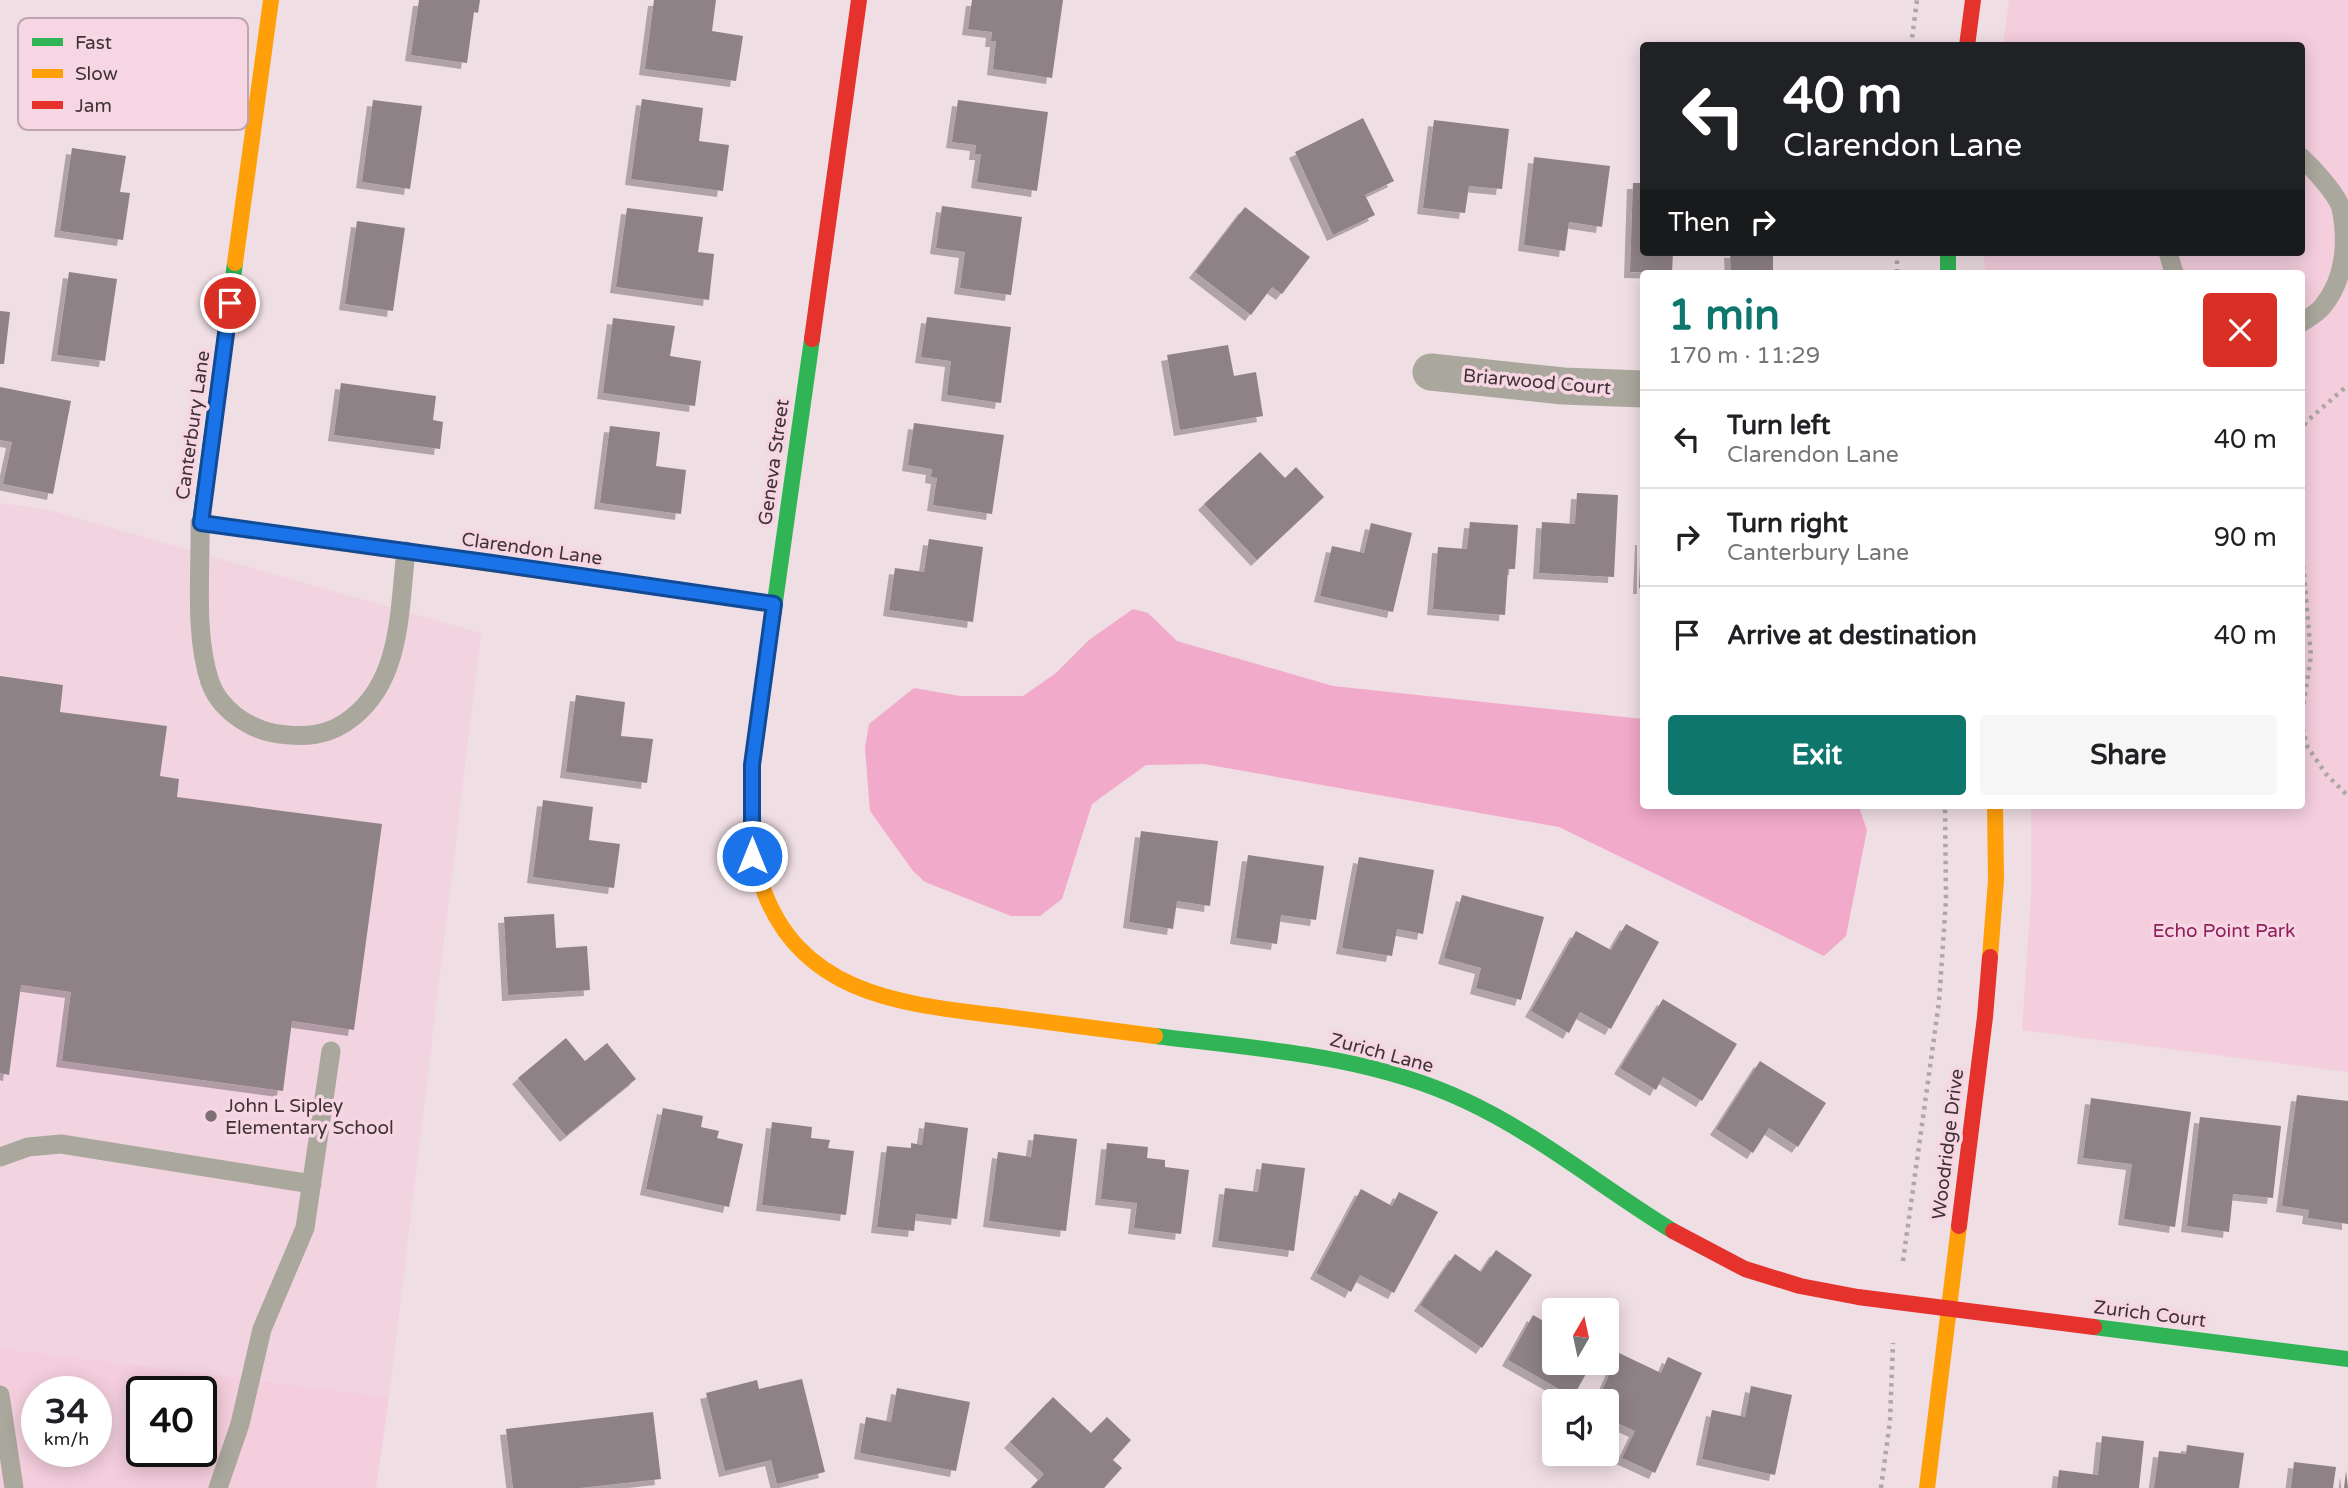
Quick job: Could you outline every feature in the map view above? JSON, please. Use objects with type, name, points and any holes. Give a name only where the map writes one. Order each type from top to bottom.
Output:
[{"type":"street","name":"Canterbury Lane","points":[[201,523],[271,0]]},
{"type":"street","name":"Geneva Street","points":[[781,925],[765,895],[752,856],[752,765],[859,0]]},
{"type":"street","points":[[1968,42],[1973,0]]},
{"type":"street","name":"Briarwood Court","points":[[1431,372],[1563,386],[1640,388]]},
{"type":"street","name":"Clarendon Lane","points":[[201,523],[774,604]]},
{"type":"street","name":"Woodridge Drive","points":[[1927,1488],[1985,1017],[1996,880],[1995,809]]},
{"type":"street","name":"Zurich Lane","points":[[781,925],[809,958],[846,984],[887,999],[934,1008],[1293,1053],[1357,1063],[1416,1080],[1465,1100],[1515,1128],[1668,1230],[1748,1271],[1806,1287],[1948,1308]]},
{"type":"street","name":"Zurich Court","points":[[1948,1308],[2348,1359]]},
{"type":"lane","points":[[2305,161],[2341,206],[2347,242],[2341,275],[2322,308],[2305,320]]},
{"type":"lane","points":[[201,523],[201,647],[211,685],[230,712],[259,730],[292,736],[321,735],[344,725],[366,707],[382,685],[393,652],[406,551]]},
{"type":"lane","points":[[218,1488],[240,1424],[262,1329],[305,1228],[331,1051]]},
{"type":"lane","points":[[0,1157],[28,1147],[61,1144],[312,1184]]},
{"type":"lane","points":[[0,1395],[14,1488]]},
{"type":"path","points":[[1912,42],[1917,0]]},
{"type":"path","points":[[2305,424],[2348,385]]},
{"type":"path","points":[[2305,586],[2311,656],[2305,694]]},
{"type":"path","points":[[2305,738],[2307,747],[2326,774],[2348,796]]},
{"type":"path","points":[[1905,1245],[1939,1002],[1946,900],[1945,809]]},
{"type":"path","points":[[1881,1488],[1890,1421],[1891,1358]]},
{"type":"shaded area","name":"John L Sipley Elementary School","points":[[0,503],[45,509],[481,633],[389,1397],[0,1348]]},
{"type":"shaded area","points":[[1133,609],[1148,613],[1177,641],[1333,686],[1640,719],[1640,809],[1859,809],[1867,830],[1846,936],[1824,956],[1559,827],[1204,764],[1146,765],[1092,804],[1062,899],[1040,916],[1011,916],[925,882],[913,871],[870,811],[865,748],[869,724],[914,688],[960,696],[1023,696],[1056,673],[1089,640]]},
{"type":"green space","name":"Echo Point Park","points":[[2009,0],[2348,0],[2348,1072],[2022,1030],[2031,896],[2031,809],[2305,809],[2305,270],[1985,270],[1984,256],[2305,256],[2305,42],[2003,42]]},
{"type":"green space","points":[[0,1348],[389,1397],[376,1488],[0,1488]]},
{"type":"building","points":[[419,0],[480,0],[478,13],[474,12],[467,63],[411,55]]},
{"type":"building","points":[[654,0],[716,0],[712,31],[743,36],[736,81],[645,69]]},
{"type":"building","points":[[972,0],[1063,0],[1052,78],[993,69],[996,41],[991,41],[992,32],[968,29]]},
{"type":"building","points":[[642,99],[703,108],[699,141],[729,145],[723,191],[631,179]]},
{"type":"building","points":[[373,100],[422,106],[410,189],[362,182]]},
{"type":"building","points":[[958,100],[1048,112],[1037,191],[977,182],[981,154],[975,154],[976,145],[952,142]]},
{"type":"building","points":[[1363,118],[1394,181],[1365,195],[1375,215],[1333,235],[1295,152]]},
{"type":"building","points":[[1434,120],[1509,129],[1502,189],[1469,186],[1465,213],[1423,208]]},
{"type":"building","points":[[72,148],[126,156],[120,192],[130,193],[123,240],[60,231]]},
{"type":"building","points":[[1534,157],[1610,166],[1602,227],[1569,222],[1565,251],[1524,245]]},
{"type":"building","points":[[1633,183],[1640,183],[1640,256],[1673,256],[1672,270],[1630,272]]},
{"type":"building","points":[[942,206],[1022,217],[1011,295],[960,288],[965,252],[936,248]]},
{"type":"building","points":[[1245,207],[1310,257],[1282,294],[1272,287],[1251,315],[1195,272]]},
{"type":"building","points":[[627,208],[703,217],[698,252],[714,254],[709,300],[616,287]]},
{"type":"building","points":[[357,221],[405,228],[393,311],[345,304]]},
{"type":"building","points":[[1730,256],[1773,256],[1773,270],[1731,270]]},
{"type":"building","points":[[69,272],[117,279],[105,361],[57,355]]},
{"type":"building","points":[[0,311],[10,312],[4,364],[0,364]]},
{"type":"building","points":[[927,317],[1011,327],[1001,403],[947,395],[951,361],[921,357]]},
{"type":"building","points":[[613,318],[675,326],[670,356],[701,361],[695,406],[603,393]]},
{"type":"building","points":[[1228,345],[1234,376],[1256,372],[1263,416],[1180,430],[1167,355]]},
{"type":"building","points":[[341,383],[436,396],[433,420],[443,422],[440,449],[334,435]]},
{"type":"building","points":[[0,387],[71,401],[53,494],[3,484],[12,442],[0,440]]},
{"type":"building","points":[[914,423],[1004,435],[992,514],[933,505],[937,478],[931,477],[932,469],[908,465]]},
{"type":"building","points":[[610,426],[660,432],[656,466],[686,470],[681,514],[600,503]]},
{"type":"building","points":[[1260,452],[1285,478],[1296,467],[1324,497],[1257,560],[1204,504]]},
{"type":"building","points":[[1577,493],[1618,495],[1614,577],[1539,573],[1542,522],[1575,524]]},
{"type":"building","points":[[1470,522],[1518,525],[1515,569],[1508,569],[1505,615],[1433,609],[1438,547],[1467,549]]},
{"type":"building","points":[[1371,523],[1412,533],[1393,612],[1320,596],[1332,546],[1364,553]]},
{"type":"building","points":[[929,539],[983,547],[973,622],[889,610],[895,568],[924,572]]},
{"type":"building","points":[[0,676],[63,685],[60,712],[167,726],[160,776],[179,779],[177,797],[382,824],[354,1030],[292,1021],[283,1091],[62,1061],[71,992],[21,985],[9,1075],[0,1073]]},
{"type":"building","points":[[576,695],[625,702],[621,736],[653,739],[647,783],[566,772]]},
{"type":"building","points":[[543,800],[593,807],[589,840],[620,844],[614,888],[533,877]]},
{"type":"building","points":[[1141,831],[1218,841],[1210,906],[1177,901],[1173,929],[1129,922]]},
{"type":"building","points":[[1248,855],[1324,866],[1316,920],[1281,915],[1277,944],[1236,938]]},
{"type":"building","points":[[1359,857],[1434,870],[1423,934],[1397,929],[1392,956],[1342,948]]},
{"type":"building","points":[[1462,895],[1544,917],[1521,1000],[1476,988],[1481,968],[1444,958]]},
{"type":"building","points":[[554,914],[556,948],[587,946],[590,990],[508,995],[504,917]]},
{"type":"building","points":[[1626,924],[1659,942],[1611,1029],[1580,1012],[1569,1033],[1531,1011],[1576,931],[1611,950]]},
{"type":"building","points":[[1663,999],[1737,1044],[1702,1101],[1663,1077],[1656,1090],[1620,1068]]},
{"type":"building","points":[[566,1038],[585,1061],[607,1043],[636,1079],[566,1136],[518,1078]]},
{"type":"building","points":[[1760,1061],[1826,1103],[1798,1147],[1769,1128],[1753,1153],[1716,1129]]},
{"type":"building","points":[[2297,1095],[2348,1101],[2348,1224],[2308,1218],[2309,1210],[2282,1206]]},
{"type":"building","points":[[2091,1098],[2191,1112],[2175,1227],[2124,1219],[2132,1164],[2083,1158]]},
{"type":"building","points":[[663,1108],[703,1116],[701,1127],[719,1131],[717,1138],[743,1144],[729,1207],[646,1189]]},
{"type":"building","points":[[2200,1117],[2281,1126],[2273,1198],[2233,1194],[2229,1232],[2187,1226]]},
{"type":"building","points":[[772,1122],[812,1127],[811,1138],[830,1140],[828,1148],[854,1151],[846,1215],[762,1205]]},
{"type":"building","points":[[925,1122],[968,1128],[957,1219],[916,1214],[914,1231],[877,1227],[887,1146],[911,1148],[911,1143],[922,1145]]},
{"type":"building","points":[[1034,1134],[1077,1139],[1066,1231],[989,1221],[998,1152],[1031,1157]]},
{"type":"building","points":[[1107,1143],[1148,1147],[1147,1158],[1165,1160],[1165,1167],[1189,1170],[1181,1234],[1134,1228],[1137,1203],[1101,1199]]},
{"type":"building","points":[[1262,1163],[1305,1168],[1294,1251],[1218,1241],[1225,1188],[1258,1192]]},
{"type":"building","points":[[1361,1189],[1392,1206],[1399,1192],[1438,1212],[1394,1293],[1360,1275],[1351,1292],[1316,1273]]},
{"type":"building","points":[[1496,1250],[1532,1275],[1482,1348],[1420,1305],[1455,1254],[1481,1272]]},
{"type":"building","points":[[1533,1315],[1542,1320],[1542,1376],[1585,1376],[1577,1389],[1559,1389],[1508,1360]]},
{"type":"building","points":[[1619,1353],[1661,1373],[1668,1357],[1702,1373],[1655,1473],[1622,1458],[1635,1431],[1619,1424],[1619,1389],[1603,1389],[1609,1376],[1619,1376]]},
{"type":"building","points":[[802,1379],[825,1472],[777,1484],[771,1460],[725,1471],[706,1393],[757,1380],[759,1389]]},
{"type":"building","points":[[1751,1386],[1792,1395],[1775,1475],[1702,1459],[1712,1410],[1745,1417]]},
{"type":"building","points":[[897,1388],[970,1402],[956,1471],[860,1453],[866,1417],[891,1422]]},
{"type":"building","points":[[1053,1397],[1091,1433],[1107,1417],[1131,1440],[1113,1460],[1122,1468],[1104,1488],[1031,1488],[1044,1474],[1010,1442]]},
{"type":"building","points":[[653,1412],[661,1479],[580,1488],[513,1488],[506,1429]]},
{"type":"building","points":[[2102,1436],[2144,1441],[2139,1488],[2057,1488],[2059,1470],[2098,1475]]},
{"type":"building","points":[[2187,1445],[2244,1453],[2239,1488],[2154,1488],[2159,1451],[2186,1454]]},
{"type":"building","points":[[2294,1462],[2336,1467],[2333,1488],[2291,1488]]},
{"type":"building","points":[[2346,1471],[2348,1488],[2344,1488]]},
{"type":"traffic: fast","points":[[1948,256],[1948,270]]},
{"type":"traffic: fast","points":[[235,263],[200,523],[299,537]]},
{"type":"traffic: fast","points":[[761,883],[752,856],[752,765],[812,339]]},
{"type":"traffic: fast","points":[[1155,1036],[1313,1056],[1391,1073],[1429,1086],[1466,1101],[1519,1130],[1673,1231]]},
{"type":"traffic: fast","points":[[2094,1327],[2348,1359]]},
{"type":"traffic: slow","points":[[235,263],[271,0]]},
{"type":"traffic: slow","points":[[299,537],[774,604]]},
{"type":"traffic: slow","points":[[1990,957],[1996,880],[1995,809]]},
{"type":"traffic: slow","points":[[761,883],[778,920],[800,949],[827,971],[857,987],[927,1006],[1155,1036]]},
{"type":"traffic: slow","points":[[1927,1488],[1959,1226]]},
{"type":"traffic: jam","points":[[812,339],[859,0]]},
{"type":"traffic: jam","points":[[1968,42],[1973,0]]},
{"type":"traffic: jam","points":[[1959,1226],[1990,957]]},
{"type":"traffic: jam","points":[[1673,1231],[1745,1269],[1800,1286],[1858,1297],[2094,1327]]},
{"type":"place","name":"John L Sipley Elementary School","points":[[211,1116]]},
{"type":"route","points":[[230,303],[201,523],[774,604],[752,765],[752,856]]}]
